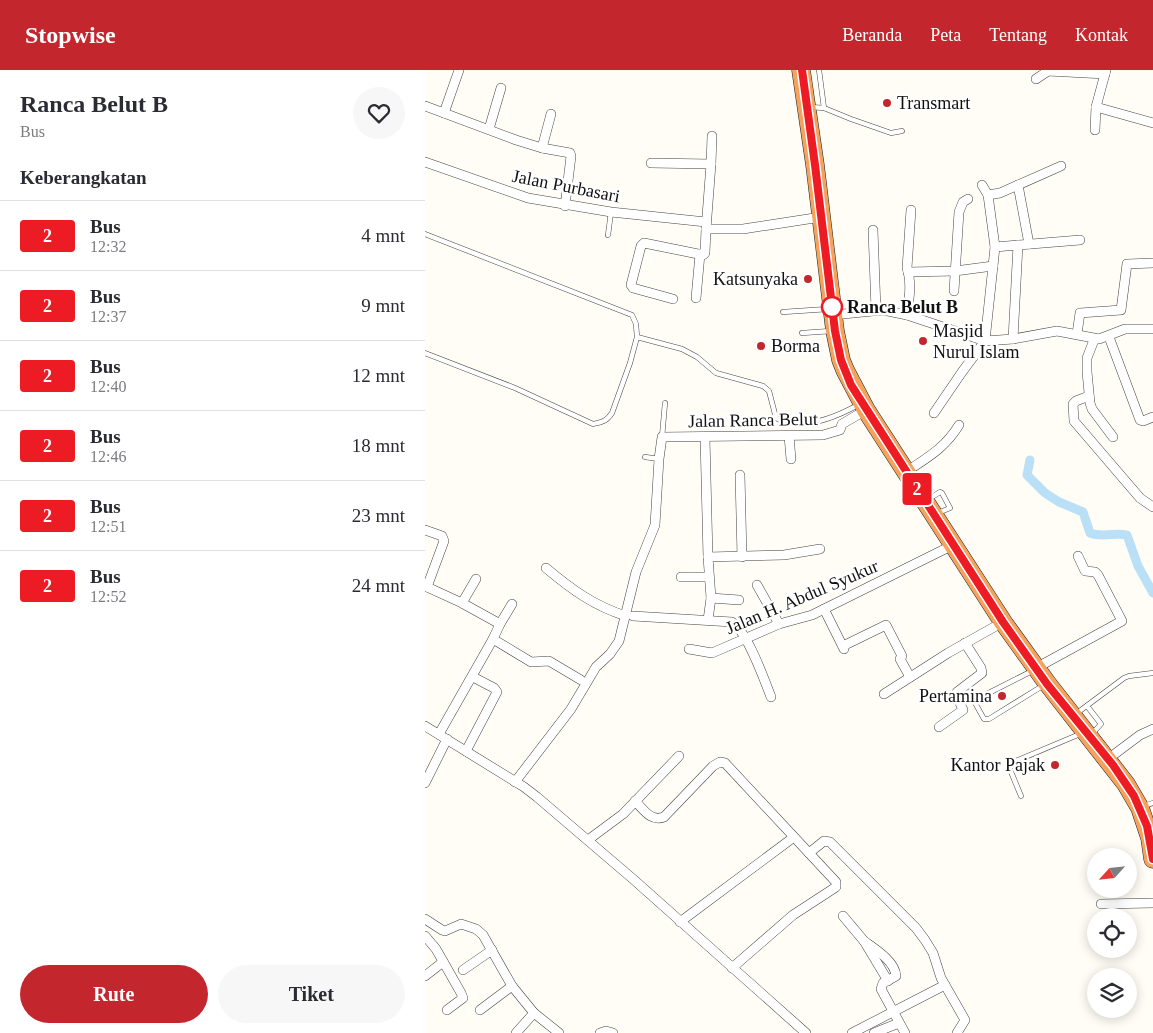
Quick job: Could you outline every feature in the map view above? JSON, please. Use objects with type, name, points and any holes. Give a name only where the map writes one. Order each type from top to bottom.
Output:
[{"type":"highway","points":[[801,70],[812,112],[821,218],[833,318],[841,360],[851,385],[1003,622],[1047,684],[1080,711],[1088,733],[1126,784],[1147,805],[1153,859]]},
{"type":"street","points":[[444,113],[459,70]]},
{"type":"street","points":[[1036,79],[1048,71],[1106,72],[1096,108],[1095,130]]},
{"type":"street","points":[[489,129],[501,88]]},
{"type":"street","points":[[425,106],[516,140],[542,148],[567,152],[571,156],[565,206]]},
{"type":"street","points":[[1096,108],[1153,123]]},
{"type":"street","points":[[542,148],[551,114]]},
{"type":"street","points":[[673,299],[633,288],[631,285],[641,246],[644,243],[699,254],[705,253],[711,136]]},
{"type":"street","name":"Jalan Purbasari","points":[[425,162],[528,198],[565,206],[706,226],[743,229],[821,218]]},
{"type":"street","points":[[651,163],[711,164]]},
{"type":"street","points":[[988,195],[1000,193],[1061,166]]},
{"type":"street","points":[[1018,184],[1029,244]]},
{"type":"street","points":[[935,413],[981,340],[995,247],[988,195],[982,185]]},
{"type":"street","points":[[954,291],[959,212],[963,202],[968,199]]},
{"type":"street","points":[[907,316],[910,295],[907,259],[911,210]]},
{"type":"street","points":[[873,230],[876,310]]},
{"type":"street","points":[[995,247],[1080,240]]},
{"type":"street","points":[[1013,339],[1018,245]]},
{"type":"street","points":[[696,298],[699,254]]},
{"type":"street","points":[[1077,334],[1079,313],[1121,310],[1127,264],[1153,263]]},
{"type":"street","points":[[908,272],[955,271],[993,266]]},
{"type":"street","points":[[833,318],[883,310],[981,340],[1013,339],[1052,332],[1077,334],[1094,340],[1109,337],[1125,329],[1153,329]]},
{"type":"street","points":[[1109,337],[1140,420],[1143,421],[1153,417]]},
{"type":"street","points":[[1094,340],[1087,358],[1089,396],[1092,409],[1113,437]]},
{"type":"street","points":[[1089,396],[1073,404],[1074,421],[1139,498],[1153,507]]},
{"type":"street","name":"Jalan Ranca Belut","points":[[663,438],[828,434],[840,430],[842,424],[864,406]]},
{"type":"street","points":[[906,472],[927,459],[949,440],[959,425]]},
{"type":"street","points":[[785,434],[791,459]]},
{"type":"street","points":[[515,782],[571,709],[596,667],[610,654],[619,641],[629,616],[636,572],[655,525],[659,459],[663,438]]},
{"type":"street","points":[[705,438],[707,557],[711,598],[708,620]]},
{"type":"street","points":[[740,475],[742,557]]},
{"type":"street","points":[[425,530],[442,536],[444,541],[426,586],[463,603],[500,624]]},
{"type":"street","name":"Jalan H. Abdul Syukur","points":[[689,649],[712,653],[779,624],[812,614],[953,545]]},
{"type":"street","points":[[707,557],[784,555],[820,549]]},
{"type":"street","points":[[1036,668],[1122,621],[1098,575],[1095,572],[1085,571],[1078,556]]},
{"type":"street","points":[[546,568],[567,586],[589,601],[607,610],[629,616],[732,622],[737,625],[746,638],[771,697]]},
{"type":"street","points":[[681,577],[709,577]]},
{"type":"street","points":[[463,603],[476,579]]},
{"type":"street","points":[[757,585],[779,624]]},
{"type":"street","points":[[711,598],[739,600]]},
{"type":"street","points":[[425,783],[443,737],[512,604]]},
{"type":"street","points":[[824,609],[844,648],[887,625],[902,656],[900,659],[910,677]]},
{"type":"street","points":[[884,694],[965,643],[1003,622]]},
{"type":"street","points":[[493,639],[531,662],[549,661],[581,680]]},
{"type":"street","points":[[939,727],[963,710],[957,692],[982,673],[981,668],[965,643]]},
{"type":"street","points":[[466,751],[497,692],[494,688],[473,677]]},
{"type":"street","points":[[425,726],[537,797],[807,1033]]},
{"type":"street","points":[[1108,759],[1140,735],[1153,729]]},
{"type":"street","points":[[588,840],[623,814],[679,756]]},
{"type":"street","points":[[635,801],[651,817],[658,819],[664,817],[713,766],[720,762],[725,763],[836,882],[835,887],[793,916],[732,968]]},
{"type":"street","points":[[680,922],[794,837]]},
{"type":"street","points":[[809,853],[824,841],[830,842],[916,928],[933,953],[941,978],[965,1020],[957,1033]]},
{"type":"street","points":[[1101,904],[1153,903]]},
{"type":"street","points":[[843,916],[864,941],[888,981],[883,983],[881,989],[905,1033]]},
{"type":"street","points":[[425,919],[442,930],[461,924],[476,929],[483,935],[512,986],[534,1013],[559,1033]]},
{"type":"street","points":[[425,936],[455,980],[463,998],[447,1010]]},
{"type":"street","points":[[463,970],[492,950]]},
{"type":"street","points":[[425,976],[443,962]]},
{"type":"street","points":[[852,1033],[945,985]]},
{"type":"street","points":[[480,1010],[512,986]]},
{"type":"street","points":[[516,1033],[534,1013]]},
{"type":"street","points":[[874,1033],[899,1023]]},
{"type":"street","points":[[600,1033],[606,1031],[613,1033]]},
{"type":"lane","points":[[819,70],[812,112],[839,115],[891,133],[902,131]]},
{"type":"lane","points":[[608,235],[611,212]]},
{"type":"lane","points":[[425,234],[632,316],[636,324],[637,337],[631,363],[612,413],[603,422],[593,424],[515,388],[425,353]]},
{"type":"lane","points":[[783,312],[833,318]]},
{"type":"lane","points":[[802,333],[833,318]]},
{"type":"lane","points":[[637,337],[682,349],[717,373],[763,386],[769,391],[776,418],[790,424],[836,417],[864,406]]},
{"type":"lane","points":[[663,438],[665,404]]},
{"type":"lane","points":[[782,421],[785,434]]},
{"type":"lane","points":[[645,457],[659,459]]},
{"type":"lane","points":[[940,492],[950,508],[930,509],[940,492]]},
{"type":"lane","points":[[1036,668],[975,700],[984,719],[989,719],[1047,684]]},
{"type":"lane","points":[[1080,711],[1123,678],[1153,673]]},
{"type":"lane","points":[[1021,796],[1009,767],[1011,763],[1088,733]]},
{"type":"waterway","points":[[1030,460],[1027,475],[1045,493],[1059,502],[1083,512],[1090,533],[1127,535],[1138,566],[1153,593]]},
{"type":"bus line","name":"2","points":[[802,70],[838,351],[851,385],[1003,622],[1047,684],[1113,765],[1134,796],[1147,826],[1153,859]]},
{"type":"place","name":"Transmart","points":[[887,103]]},
{"type":"place","name":"Katsunyaka","points":[[808,279]]},
{"type":"place","name":"Ranca Belut B","points":[[832,307]]},
{"type":"place","name":"Masjid Nurul Islam","points":[[923,341]]},
{"type":"place","name":"Borma","points":[[761,346]]},
{"type":"place","name":"Pertamina","points":[[1002,696]]},
{"type":"place","name":"Kantor Pajak","points":[[1055,765]]}]
